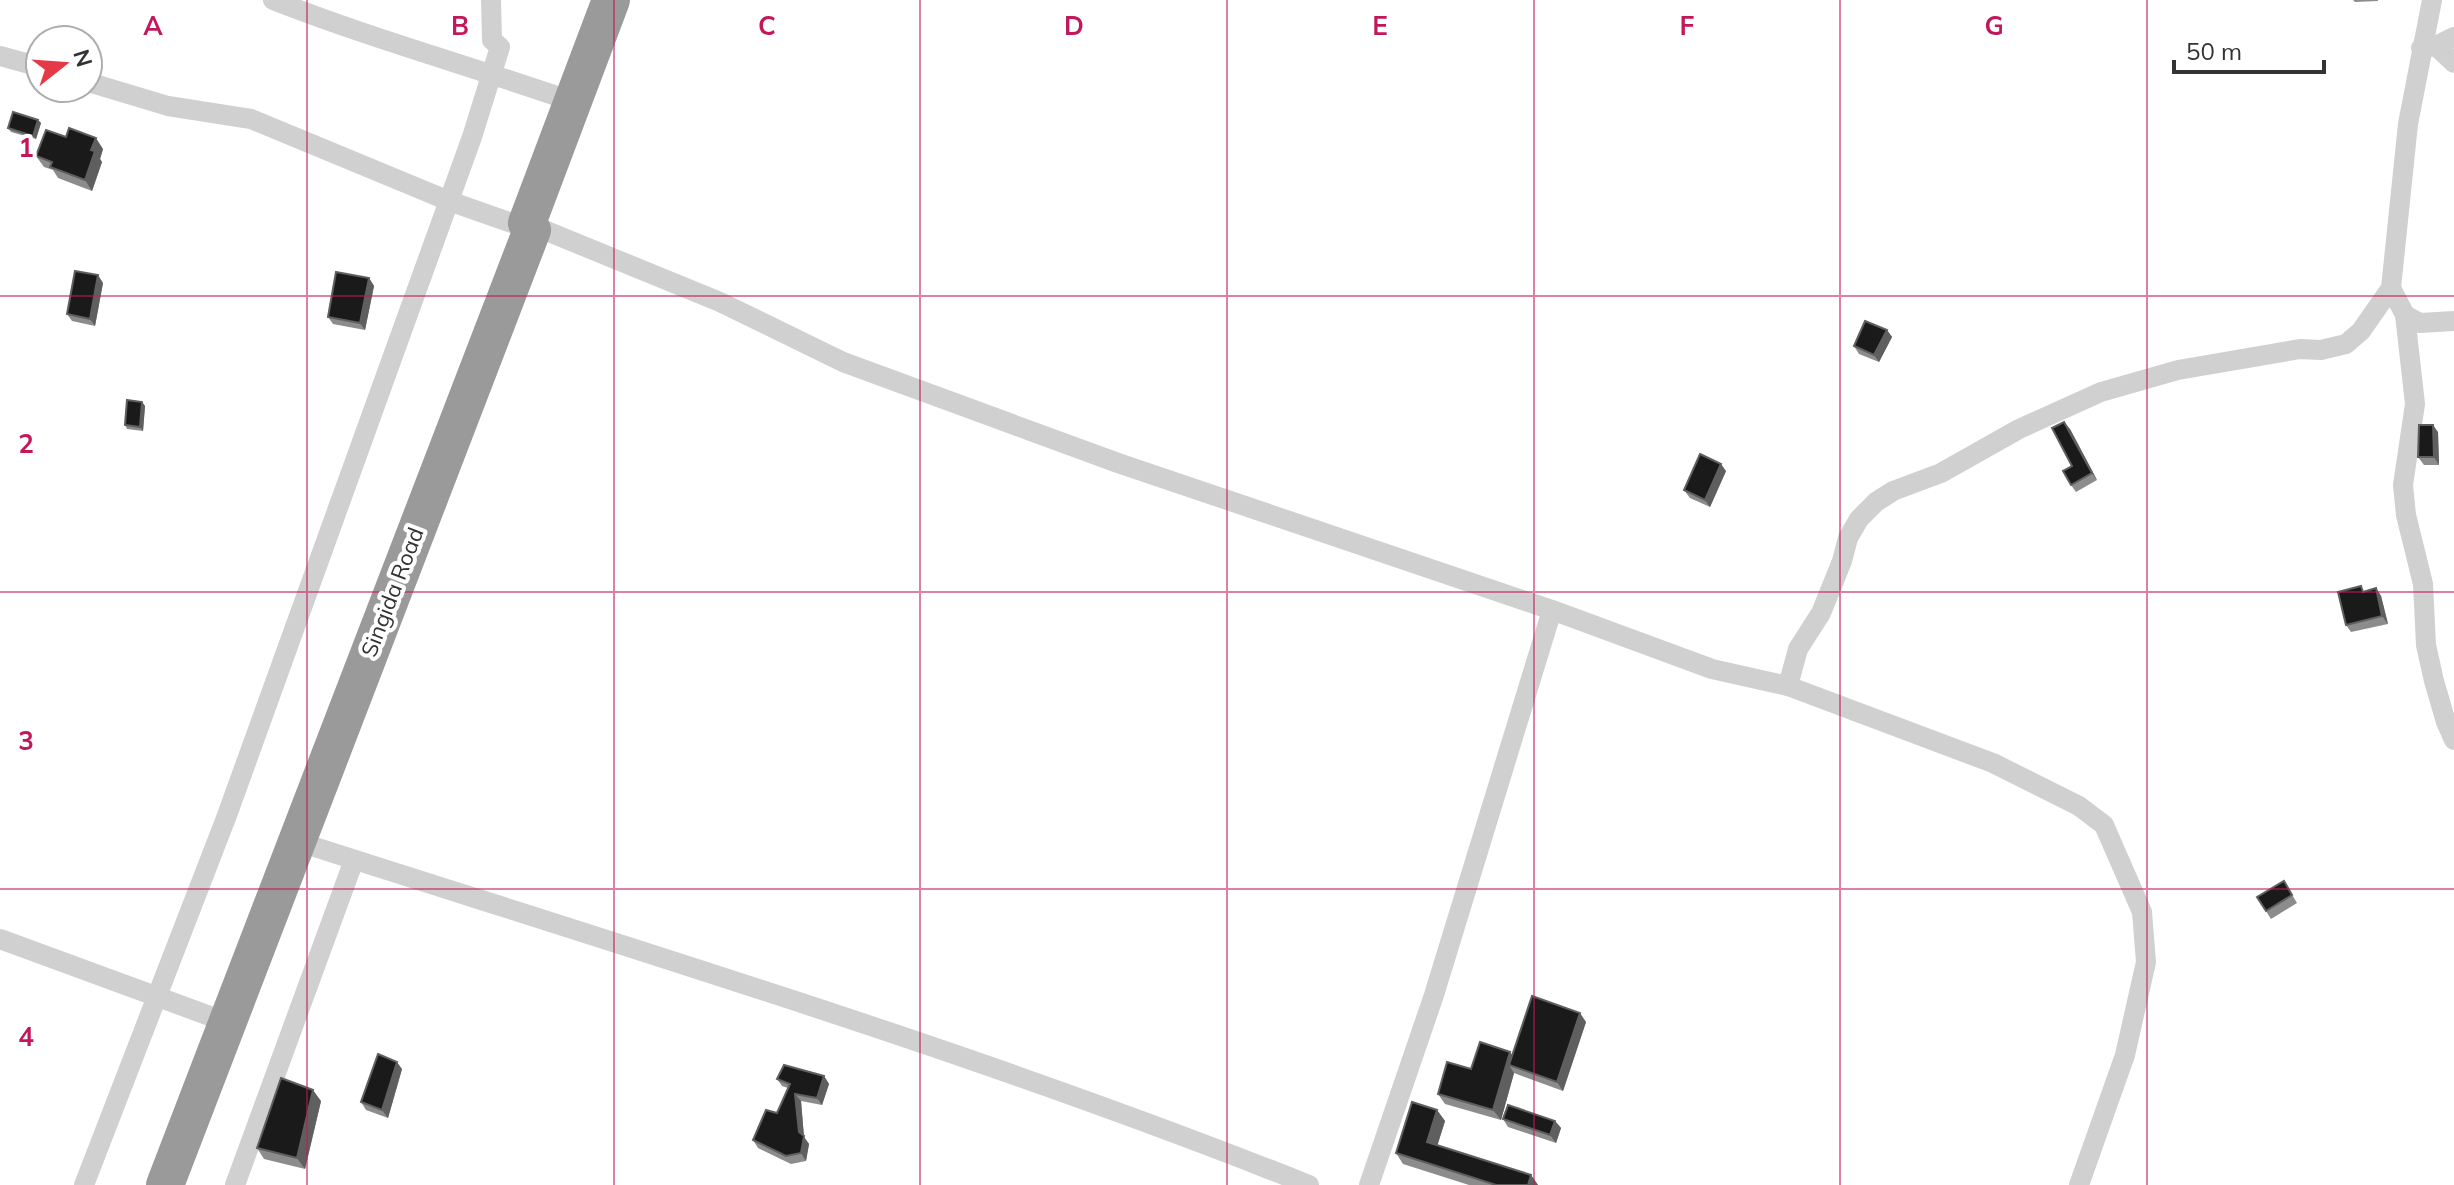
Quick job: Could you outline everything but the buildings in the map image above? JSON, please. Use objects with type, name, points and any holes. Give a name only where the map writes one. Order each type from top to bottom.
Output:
[{"type":"highway","name":"Singida Road","points":[[165,1185],[529,226],[611,0]]},
{"type":"street","points":[[84,1185],[226,818],[449,201],[500,47],[492,40],[491,0]]},
{"type":"street","points":[[1788,686],[1798,649],[1821,613],[1848,538],[1859,519],[1876,502],[1907,484],[1941,473],[2019,429],[2101,392],[2178,370],[2300,349],[2321,350],[2346,344],[2361,331],[2391,288],[2406,138],[2437,43],[2432,0]]},
{"type":"street","points":[[286,1],[343,28],[492,73],[574,102]]},
{"type":"street","points":[[2437,43],[2454,63]]},
{"type":"street","points":[[0,56],[24,63]]},
{"type":"street","points":[[104,87],[168,106],[251,119],[449,201],[529,226],[720,302],[843,362],[1204,494],[1552,610],[1712,669],[1788,686],[1993,763],[2079,806],[2104,825],[2142,912],[2146,962],[2125,1055],[2079,1185]]},
{"type":"street","points":[[2391,288],[2405,315],[2415,404],[2403,485],[2404,500],[2423,584],[2426,645],[2442,709],[2454,740]]},
{"type":"street","points":[[2405,315],[2420,323],[2454,321]]},
{"type":"street","points":[[1369,1185],[1434,995],[1552,610]]},
{"type":"street","points":[[296,841],[993,1067],[1309,1185]]},
{"type":"street","points":[[235,1185],[354,860]]},
{"type":"street","points":[[0,939],[226,1022]]}]
